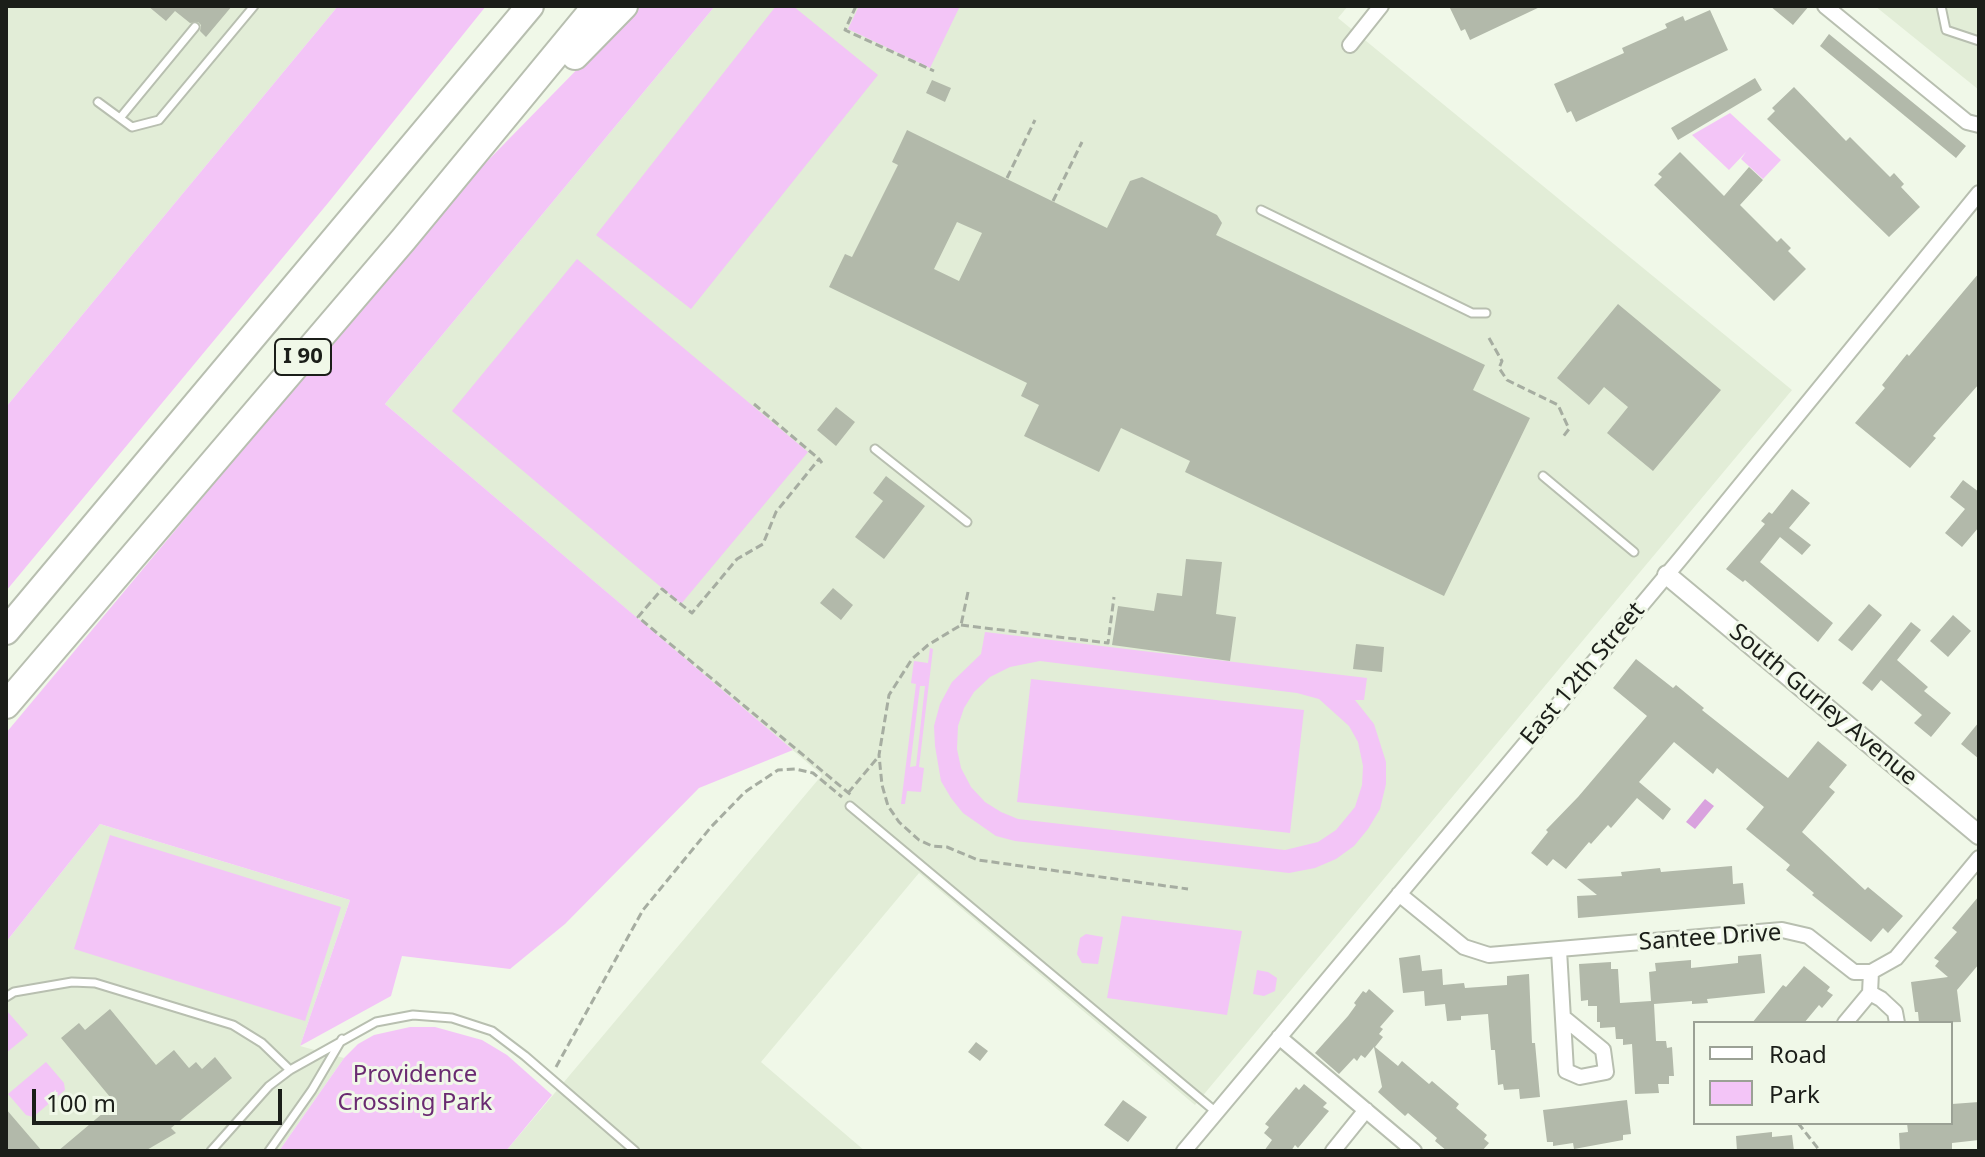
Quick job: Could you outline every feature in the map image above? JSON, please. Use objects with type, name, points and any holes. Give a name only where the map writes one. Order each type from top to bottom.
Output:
[{"type":"highway","name":"I 90","points":[[270,318],[512,6]]},
{"type":"highway","name":"I 90","points":[[6,631],[530,6]]},
{"type":"highway","name":"I 90","points":[[6,705],[403,240],[596,6]]},
{"type":"highway","name":"I 90","points":[[403,240],[624,6]]},
{"type":"street","points":[[1350,45],[1381,6]]},
{"type":"street","points":[[1825,6],[1967,122],[1979,125]]},
{"type":"street","name":"East 12th Street","points":[[1184,1151],[1667,575],[1979,193]]},
{"type":"street","name":"South Gurley Avenue","points":[[1667,575],[1977,830]]},
{"type":"street","points":[[1847,1021],[1870,993],[1871,972],[1896,958],[1979,858]]},
{"type":"street","name":"Santee Drive","points":[[1399,894],[1464,947],[1489,955],[1782,930],[1808,936],[1854,972],[1871,972]]},
{"type":"street","points":[[1559,950],[1564,1018]]},
{"type":"street","points":[[1870,993],[1895,1012],[1897,1021]]},
{"type":"street","points":[[1279,1037],[1414,1151]]},
{"type":"street","points":[[1333,1151],[1366,1110]]},
{"type":"lane","points":[[98,102],[132,127],[159,120],[254,6]]},
{"type":"lane","points":[[1941,6],[1946,30],[1979,41]]},
{"type":"lane","points":[[120,118],[195,27]]},
{"type":"lane","points":[[1261,210],[1472,313],[1486,313]]},
{"type":"lane","points":[[875,449],[967,522]]},
{"type":"lane","points":[[1543,476],[1634,552]]},
{"type":"lane","points":[[850,806],[1216,1112]]},
{"type":"lane","points":[[6,997],[14,992],[72,982],[95,983],[233,1025],[262,1043],[290,1070]]},
{"type":"lane","points":[[211,1151],[269,1086],[290,1070],[344,1037],[376,1022],[413,1015],[452,1018],[492,1031],[635,1151]]},
{"type":"lane","points":[[269,1151],[344,1037]]},
{"type":"path","points":[[856,6],[845,30],[934,71]]},
{"type":"path","points":[[1007,178],[1035,120]]},
{"type":"path","points":[[1053,201],[1082,142]]},
{"type":"path","points":[[1489,338],[1502,361],[1499,368],[1507,380],[1558,405],[1569,429],[1562,438]]},
{"type":"path","points":[[754,404],[820,461],[776,512],[763,544],[737,559],[692,613],[662,589],[638,617],[860,802]]},
{"type":"path","points":[[961,625],[968,592]]},
{"type":"path","points":[[1114,597],[1108,643],[961,625],[928,645],[912,659],[889,695],[883,715],[879,755],[882,785],[888,806],[899,822],[919,840],[932,846],[947,847],[978,860],[1188,889]]},
{"type":"path","points":[[848,793],[879,755]]},
{"type":"path","points":[[549,1077],[643,910],[711,827],[745,792],[778,770],[795,769],[813,773],[850,806]]},
{"type":"path","points":[[1800,1125],[1820,1151]]},
{"type":"shaded area","points":[[6,6],[338,6],[6,407]]},
{"type":"shaded area","points":[[715,6],[1348,6],[1338,18],[1792,390],[1195,1105],[919,873],[761,1062],[865,1151],[506,1151],[822,775],[385,404]]},
{"type":"shaded area","points":[[1875,6],[1979,6],[1979,90]]},
{"type":"shaded area","points":[[1705,799],[1714,806],[1695,829],[1686,822]]},
{"type":"shaded area","points":[[100,824],[350,900],[300,1046],[344,1058],[279,1151],[6,1151],[6,942]]},
{"type":"green space","points":[[338,6],[486,6],[328,203],[6,591],[6,407]]},
{"type":"green space","points":[[639,6],[715,6],[385,404],[793,750],[699,788],[565,924],[510,969],[402,956],[391,996],[300,1046],[350,900],[100,824],[6,942],[6,733],[461,188]]},
{"type":"green space","points":[[776,6],[793,6],[878,75],[691,309],[596,235]]},
{"type":"green space","points":[[859,6],[960,6],[930,68],[848,29]]},
{"type":"green space","points":[[1730,113],[1781,160],[1763,179],[1741,159],[1746,152],[1729,170],[1692,135]]},
{"type":"green space","points":[[577,259],[808,452],[681,604],[452,411]]},
{"type":"green space","points":[[985,632],[1367,678],[1364,700],[1355,700],[1374,724],[1386,762],[1386,784],[1380,809],[1354,846],[1336,859],[1315,868],[1289,873],[1015,841],[996,836],[963,813],[951,798],[941,781],[935,746],[934,726],[940,704],[952,682],[981,654]],"holes":[[[1040,661],[1297,693],[1319,699],[1349,726],[1358,742],[1363,766],[1362,785],[1355,807],[1336,830],[1318,842],[1285,850],[1018,819],[985,802],[971,787],[961,768],[957,749],[958,726],[974,692],[990,677],[1010,667]]]},
{"type":"green space","points":[[930,648],[933,649],[919,767],[924,768],[921,792],[907,791],[905,804],[901,804],[916,684],[911,683],[914,661],[928,663]],"holes":[[[920,686],[925,686],[916,766],[910,767]]]},
{"type":"green space","points":[[1031,679],[1304,710],[1290,833],[1017,802]]},
{"type":"green space","points":[[110,835],[341,907],[305,1021],[74,949]]},
{"type":"green space","points":[[1122,916],[1242,931],[1227,1015],[1107,998]]},
{"type":"green space","points":[[1086,934],[1103,937],[1098,964],[1082,963],[1077,954],[1080,938]]},
{"type":"green space","points":[[1257,970],[1277,978],[1275,991],[1264,996],[1253,994]]},
{"type":"green space","points":[[6,1010],[28,1035],[6,1053]]},
{"type":"green space","name":"Providence Crossing Park","points":[[410,1027],[435,1027],[482,1040],[507,1055],[552,1095],[506,1151],[279,1151],[344,1058],[358,1044],[374,1035]]},
{"type":"green space","points":[[46,1062],[64,1083],[65,1090],[33,1117],[26,1115],[8,1094]]},
{"type":"building","points":[[148,6],[232,6],[206,37],[200,31],[198,22],[190,23],[175,11],[166,21]]},
{"type":"building","points":[[1449,6],[1542,6],[1470,40],[1465,29],[1461,31]]},
{"type":"building","points":[[1770,6],[1809,6],[1793,25]]},
{"type":"building","points":[[1710,10],[1728,50],[1576,122],[1571,111],[1567,113],[1554,84],[1624,53],[1622,48],[1667,28],[1665,24],[1683,16],[1685,21]]},
{"type":"building","points":[[1829,34],[1966,146],[1956,158],[1820,46]]},
{"type":"building","points":[[1755,78],[1762,90],[1678,140],[1671,128]]},
{"type":"building","points":[[932,80],[951,88],[945,102],[926,93]]},
{"type":"building","points":[[1794,87],[1846,141],[1850,137],[1890,177],[1894,173],[1904,184],[1901,187],[1920,207],[1889,237],[1767,119],[1775,111],[1772,108]]},
{"type":"building","points":[[907,130],[1107,228],[1130,181],[1142,177],[1217,215],[1222,223],[1216,235],[1485,365],[1473,390],[1530,418],[1444,596],[1185,472],[1190,461],[1121,428],[1099,472],[1024,436],[1039,405],[1021,396],[1027,383],[829,287],[845,254],[852,257],[898,165],[892,162]],"holes":[[[957,222],[982,233],[959,281],[934,269]]]},
{"type":"building","points":[[1680,152],[1724,196],[1749,167],[1763,180],[1740,205],[1777,242],[1781,238],[1791,248],[1788,251],[1806,269],[1774,301],[1654,185],[1662,177],[1658,174]]},
{"type":"building","points":[[1979,273],[1979,384],[1933,436],[1936,438],[1910,468],[1855,423],[1885,388],[1882,385],[1907,354],[1909,356]]},
{"type":"building","points":[[1618,304],[1721,390],[1653,471],[1607,433],[1628,407],[1604,387],[1589,405],[1557,378]]},
{"type":"building","points":[[836,407],[855,422],[836,446],[817,430]]},
{"type":"building","points":[[886,476],[925,506],[884,559],[855,537],[883,501],[873,493]]},
{"type":"building","points":[[1963,480],[1979,492],[1979,527],[1962,547],[1945,533],[1965,509],[1950,497]]},
{"type":"building","points":[[1792,489],[1810,503],[1789,528],[1811,545],[1802,555],[1780,537],[1760,562],[1833,623],[1818,642],[1745,580],[1743,582],[1726,569],[1765,524],[1761,521],[1769,512],[1772,514]]},
{"type":"building","points":[[1186,559],[1222,562],[1216,614],[1236,617],[1230,661],[1112,645],[1118,606],[1154,611],[1157,593],[1182,596]]},
{"type":"building","points":[[833,588],[853,605],[841,620],[820,603]]},
{"type":"building","points":[[1869,604],[1882,615],[1852,651],[1838,640]]},
{"type":"building","points":[[1953,615],[1971,631],[1948,657],[1930,641]]},
{"type":"building","points":[[1911,622],[1921,630],[1897,660],[1928,687],[1924,691],[1951,713],[1931,737],[1914,723],[1922,715],[1881,680],[1872,691],[1862,683]]},
{"type":"building","points":[[1356,644],[1384,647],[1382,672],[1353,669]]},
{"type":"building","points":[[1636,659],[1673,688],[1676,685],[1704,708],[1702,710],[1788,778],[1818,741],[1847,765],[1829,787],[1835,792],[1802,832],[1865,890],[1868,887],[1903,916],[1888,933],[1883,928],[1871,942],[1812,895],[1814,893],[1786,870],[1790,865],[1746,829],[1764,807],[1717,768],[1713,774],[1674,742],[1639,782],[1671,809],[1663,820],[1637,798],[1611,828],[1608,825],[1591,844],[1589,842],[1566,869],[1553,859],[1547,866],[1531,853],[1548,832],[1546,830],[1647,716],[1613,688]]},
{"type":"building","points":[[1979,722],[1979,759],[1961,744]]},
{"type":"building","points":[[1732,866],[1733,884],[1743,883],[1745,904],[1578,918],[1577,896],[1597,895],[1577,879],[1622,876],[1621,872],[1660,868],[1661,872]]},
{"type":"building","points":[[1979,896],[1979,964],[1957,990],[1961,1022],[1919,1021],[1911,982],[1948,977],[1935,966],[1939,961],[1934,958],[1957,932],[1952,928]]},
{"type":"building","points":[[1761,954],[1765,993],[1707,999],[1708,1003],[1654,1004],[1656,1041],[1666,1041],[1667,1048],[1672,1047],[1674,1076],[1669,1076],[1669,1084],[1658,1084],[1659,1093],[1635,1094],[1632,1044],[1623,1045],[1623,1039],[1616,1039],[1615,1027],[1600,1028],[1597,1006],[1588,1006],[1588,1000],[1581,1001],[1579,964],[1611,962],[1611,969],[1618,969],[1620,1003],[1651,1001],[1649,972],[1656,971],[1655,963],[1691,960],[1691,968],[1738,963],[1738,956]]},
{"type":"building","points":[[1420,955],[1422,971],[1442,969],[1443,985],[1464,983],[1465,988],[1507,985],[1507,976],[1529,974],[1532,1043],[1535,1043],[1540,1097],[1520,1099],[1519,1089],[1504,1090],[1503,1084],[1498,1085],[1488,1014],[1461,1016],[1461,1020],[1447,1021],[1445,1004],[1425,1006],[1424,991],[1403,993],[1399,958]]},
{"type":"building","points":[[1804,966],[1830,987],[1827,991],[1833,995],[1822,1008],[1819,1005],[1806,1021],[1754,1021],[1783,985],[1786,987]]},
{"type":"building","points":[[1369,989],[1394,1011],[1380,1027],[1383,1029],[1379,1034],[1383,1037],[1375,1047],[1398,1066],[1402,1061],[1429,1084],[1432,1081],[1459,1104],[1456,1108],[1487,1135],[1484,1139],[1489,1143],[1482,1151],[1447,1151],[1408,1113],[1405,1116],[1378,1092],[1382,1087],[1374,1047],[1365,1058],[1361,1055],[1357,1061],[1354,1058],[1339,1074],[1315,1053],[1348,1016],[1363,991],[1366,993]]},
{"type":"building","points":[[110,1009],[156,1065],[174,1050],[189,1068],[196,1062],[202,1069],[215,1057],[232,1078],[171,1128],[176,1133],[145,1151],[58,1151],[115,1103],[61,1038],[79,1023],[85,1030]]},
{"type":"building","points":[[976,1042],[988,1051],[980,1061],[968,1052]]},
{"type":"building","points":[[1304,1084],[1327,1103],[1323,1107],[1329,1111],[1298,1148],[1295,1145],[1291,1151],[1264,1151],[1272,1140],[1264,1133],[1269,1127],[1265,1124],[1296,1087],[1299,1090]]},
{"type":"building","points":[[1123,1100],[1147,1117],[1128,1142],[1104,1125]]},
{"type":"building","points":[[1627,1100],[1631,1134],[1623,1135],[1623,1140],[1574,1149],[1573,1143],[1553,1146],[1553,1142],[1547,1142],[1543,1110]]},
{"type":"building","points":[[1979,1102],[1979,1140],[1952,1143],[1952,1149],[1900,1151],[1899,1133],[1908,1132],[1907,1125],[1953,1125],[1953,1104]]},
{"type":"building","points":[[6,1109],[42,1151],[6,1151]]},
{"type":"building","points":[[1772,1132],[1772,1137],[1792,1135],[1794,1151],[1737,1151],[1736,1136]]}]
